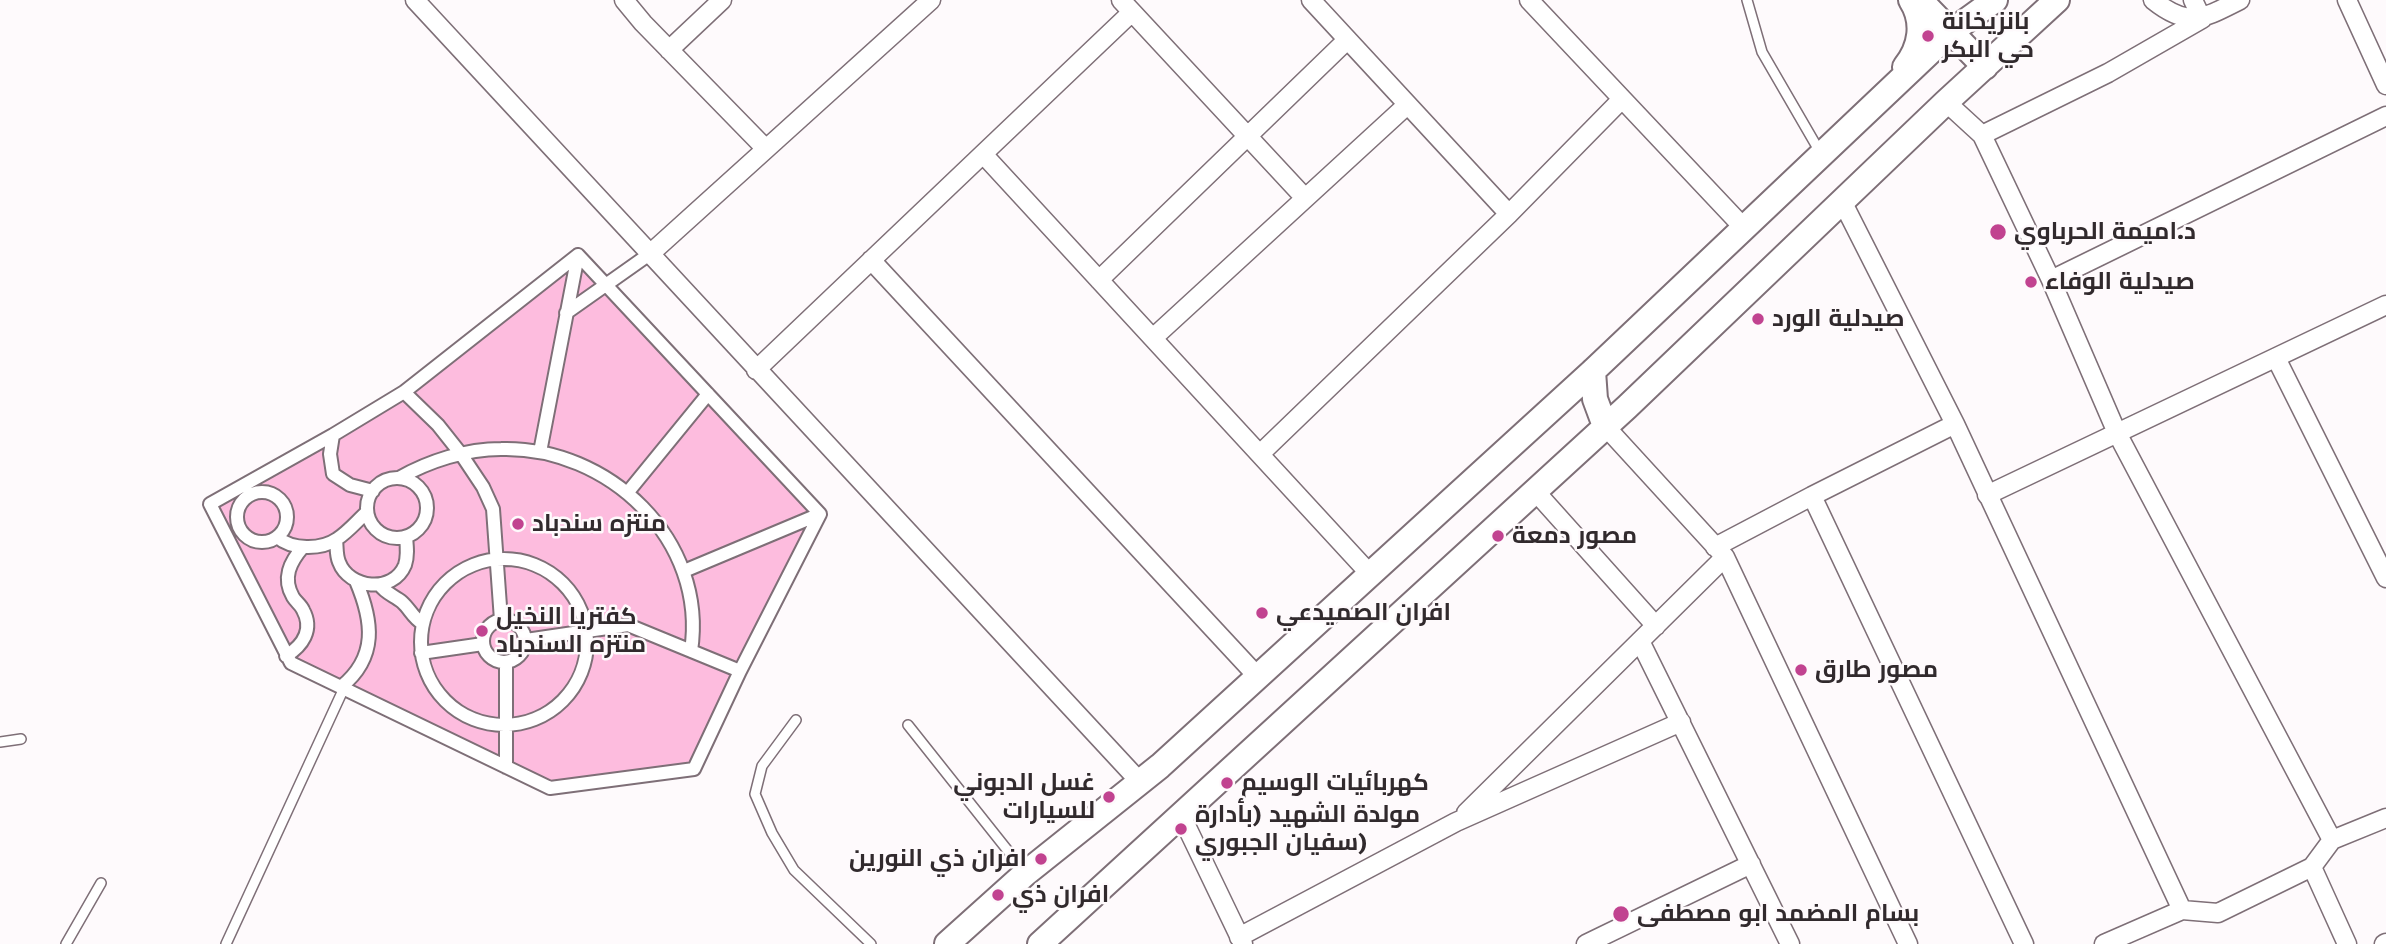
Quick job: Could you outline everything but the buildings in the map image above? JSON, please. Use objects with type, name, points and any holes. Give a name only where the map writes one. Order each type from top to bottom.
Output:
[{"type":"main road","points":[[1885,95],[1913,57],[1919,38],[1920,24],[1911,0]]},
{"type":"main road","points":[[1920,0],[1985,67]]},
{"type":"main road","points":[[1040,944],[1535,491],[2057,0]]},
{"type":"main road","points":[[947,944],[1026,873],[1142,783],[1592,370],[1952,31],[1987,2],[2014,39]]},
{"type":"main road","points":[[1592,370],[1595,399],[1605,426]]},
{"type":"street","points":[[415,0],[1142,783]]},
{"type":"street","points":[[624,0],[643,23],[766,149]]},
{"type":"street","points":[[669,50],[722,0]]},
{"type":"street","points":[[566,313],[651,253],[931,0]]},
{"type":"street","points":[[1311,0],[1509,214]]},
{"type":"street","points":[[1529,0],[1744,228]]},
{"type":"street","points":[[2153,0],[2169,13],[2202,19]]},
{"type":"street","points":[[2193,0],[2202,19]]},
{"type":"street","points":[[1982,135],[2108,73],[2240,0]]},
{"type":"street","points":[[2347,0],[2386,85]]},
{"type":"street","points":[[756,370],[983,154],[1126,6],[1305,198]]},
{"type":"street","points":[[1099,280],[1347,40]]},
{"type":"street","points":[[1260,454],[1509,214],[1622,99]]},
{"type":"street","points":[[1946,102],[1982,135],[2051,280],[2117,433],[2332,840]]},
{"type":"street","points":[[1153,338],[1407,105]]},
{"type":"street","points":[[2051,280],[2386,116]]},
{"type":"street","points":[[983,154],[1370,574]]},
{"type":"street","points":[[1842,201],[1955,425],[2182,910]]},
{"type":"street","points":[[578,255],[820,514]]},
{"type":"street","points":[[540,452],[578,255]]},
{"type":"street","points":[[578,255],[404,392],[210,505],[291,663],[550,788],[694,769],[740,671],[820,514]]},
{"type":"street","points":[[871,260],[1258,677]]},
{"type":"street","points":[[1987,495],[2386,305]]},
{"type":"street","points":[[2276,358],[2386,578]]},
{"type":"street","points":[[404,392],[438,425],[461,454],[483,487],[493,509],[502,620]]},
{"type":"street","points":[[628,492],[708,394]]},
{"type":"street","points":[[1456,822],[1656,626],[1720,552],[1812,496],[1955,425]]},
{"type":"street","points":[[1605,426],[1720,552],[1908,944]]},
{"type":"street","points":[[333,435],[330,454],[333,474],[349,485],[373,491]]},
{"type":"street","points":[[399,478],[414,483],[424,494],[427,516],[424,524],[413,534],[391,538],[378,531],[369,519],[369,497],[373,491],[384,481],[399,478],[461,454],[500,449],[540,452],[603,474],[628,492],[661,528],[684,571],[693,624],[691,650]]},
{"type":"street","points":[[1535,491],[1656,626]]},
{"type":"street","points":[[262,492],[270,493],[282,502],[286,509],[286,525],[277,537],[262,542],[242,532],[237,517],[247,497],[262,492]]},
{"type":"street","points":[[1812,496],[2024,944]]},
{"type":"street","points":[[277,537],[290,545],[316,546],[336,540],[367,512]]},
{"type":"street","points":[[684,571],[820,514]]},
{"type":"street","points":[[356,581],[380,585],[397,576],[404,567],[406,537]]},
{"type":"street","points":[[336,540],[339,561],[343,569],[356,581],[364,598],[369,621],[368,644],[359,668],[342,688]]},
{"type":"street","points":[[286,656],[298,649],[305,638],[307,626],[303,608],[290,591],[288,581],[291,564],[303,547]]},
{"type":"street","points":[[496,559],[528,562],[556,578],[577,602],[587,632],[585,662],[572,690],[550,712],[537,719],[506,726],[476,721],[450,706],[430,682],[421,653],[422,623],[434,596],[455,575],[482,562],[496,559]]},
{"type":"street","points":[[380,585],[422,623]]},
{"type":"street","points":[[502,620],[518,625],[526,640],[520,655],[506,662],[491,657],[483,644],[487,628],[502,620]]},
{"type":"street","points":[[526,640],[628,625],[740,671]]},
{"type":"street","points":[[1640,641],[1790,944]]},
{"type":"street","points":[[421,653],[483,644]]},
{"type":"street","points":[[506,662],[506,767]]},
{"type":"street","points":[[1181,815],[1241,940],[1456,822],[1681,722]]},
{"type":"street","points":[[2114,942],[2182,910],[2218,913],[2312,867],[2332,840],[2386,818]]},
{"type":"street","points":[[1586,944],[1751,864]]},
{"type":"street","points":[[2312,867],[2347,944]]},
{"type":"lane","points":[[1747,0],[1762,52],[1821,155]]},
{"type":"lane","points":[[226,944],[342,688]]},
{"type":"lane","points":[[796,720],[762,766],[755,794],[772,833],[794,870],[871,944]]},
{"type":"lane","points":[[908,725],[1026,873]]},
{"type":"lane","points":[[0,742],[21,739]]},
{"type":"lane","points":[[66,944],[101,883]]},
{"type":"shaded area","points":[[579,250],[825,513],[697,772],[549,792],[288,665],[207,504],[402,389]]},
{"type":"place","name":"بانزيخانة حي البكر","points":[[1928,36]]},
{"type":"place","name":"د.اميمة الحرباوي","points":[[1998,232]]},
{"type":"place","name":"صيدلية الوفاء","points":[[2031,282]]},
{"type":"place","name":"صيدلية الورد","points":[[1758,319]]},
{"type":"place","name":"منتزه سندباد","points":[[518,524]]},
{"type":"place","name":"مصور دمعة","points":[[1498,536]]},
{"type":"place","name":"افران الصميدعي","points":[[1262,613]]},
{"type":"place","name":"كفتريا النخيل منتزه السندباد","points":[[482,631]]},
{"type":"place","name":"مصور طارق","points":[[1801,670]]},
{"type":"place","name":"كهربائيات الوسيم","points":[[1227,783]]},
{"type":"place","name":"غسل الدبوني للسيارات","points":[[1109,797]]},
{"type":"place","name":"مولدة الشهيد (بأدارة سفيان الجبوري)","points":[[1181,829]]},
{"type":"place","name":"افران ذي النورين","points":[[1041,859]]},
{"type":"place","name":"افران ذي","points":[[998,895]]},
{"type":"place","name":"بسام المضمد ابو مصطفى","points":[[1621,914]]}]
